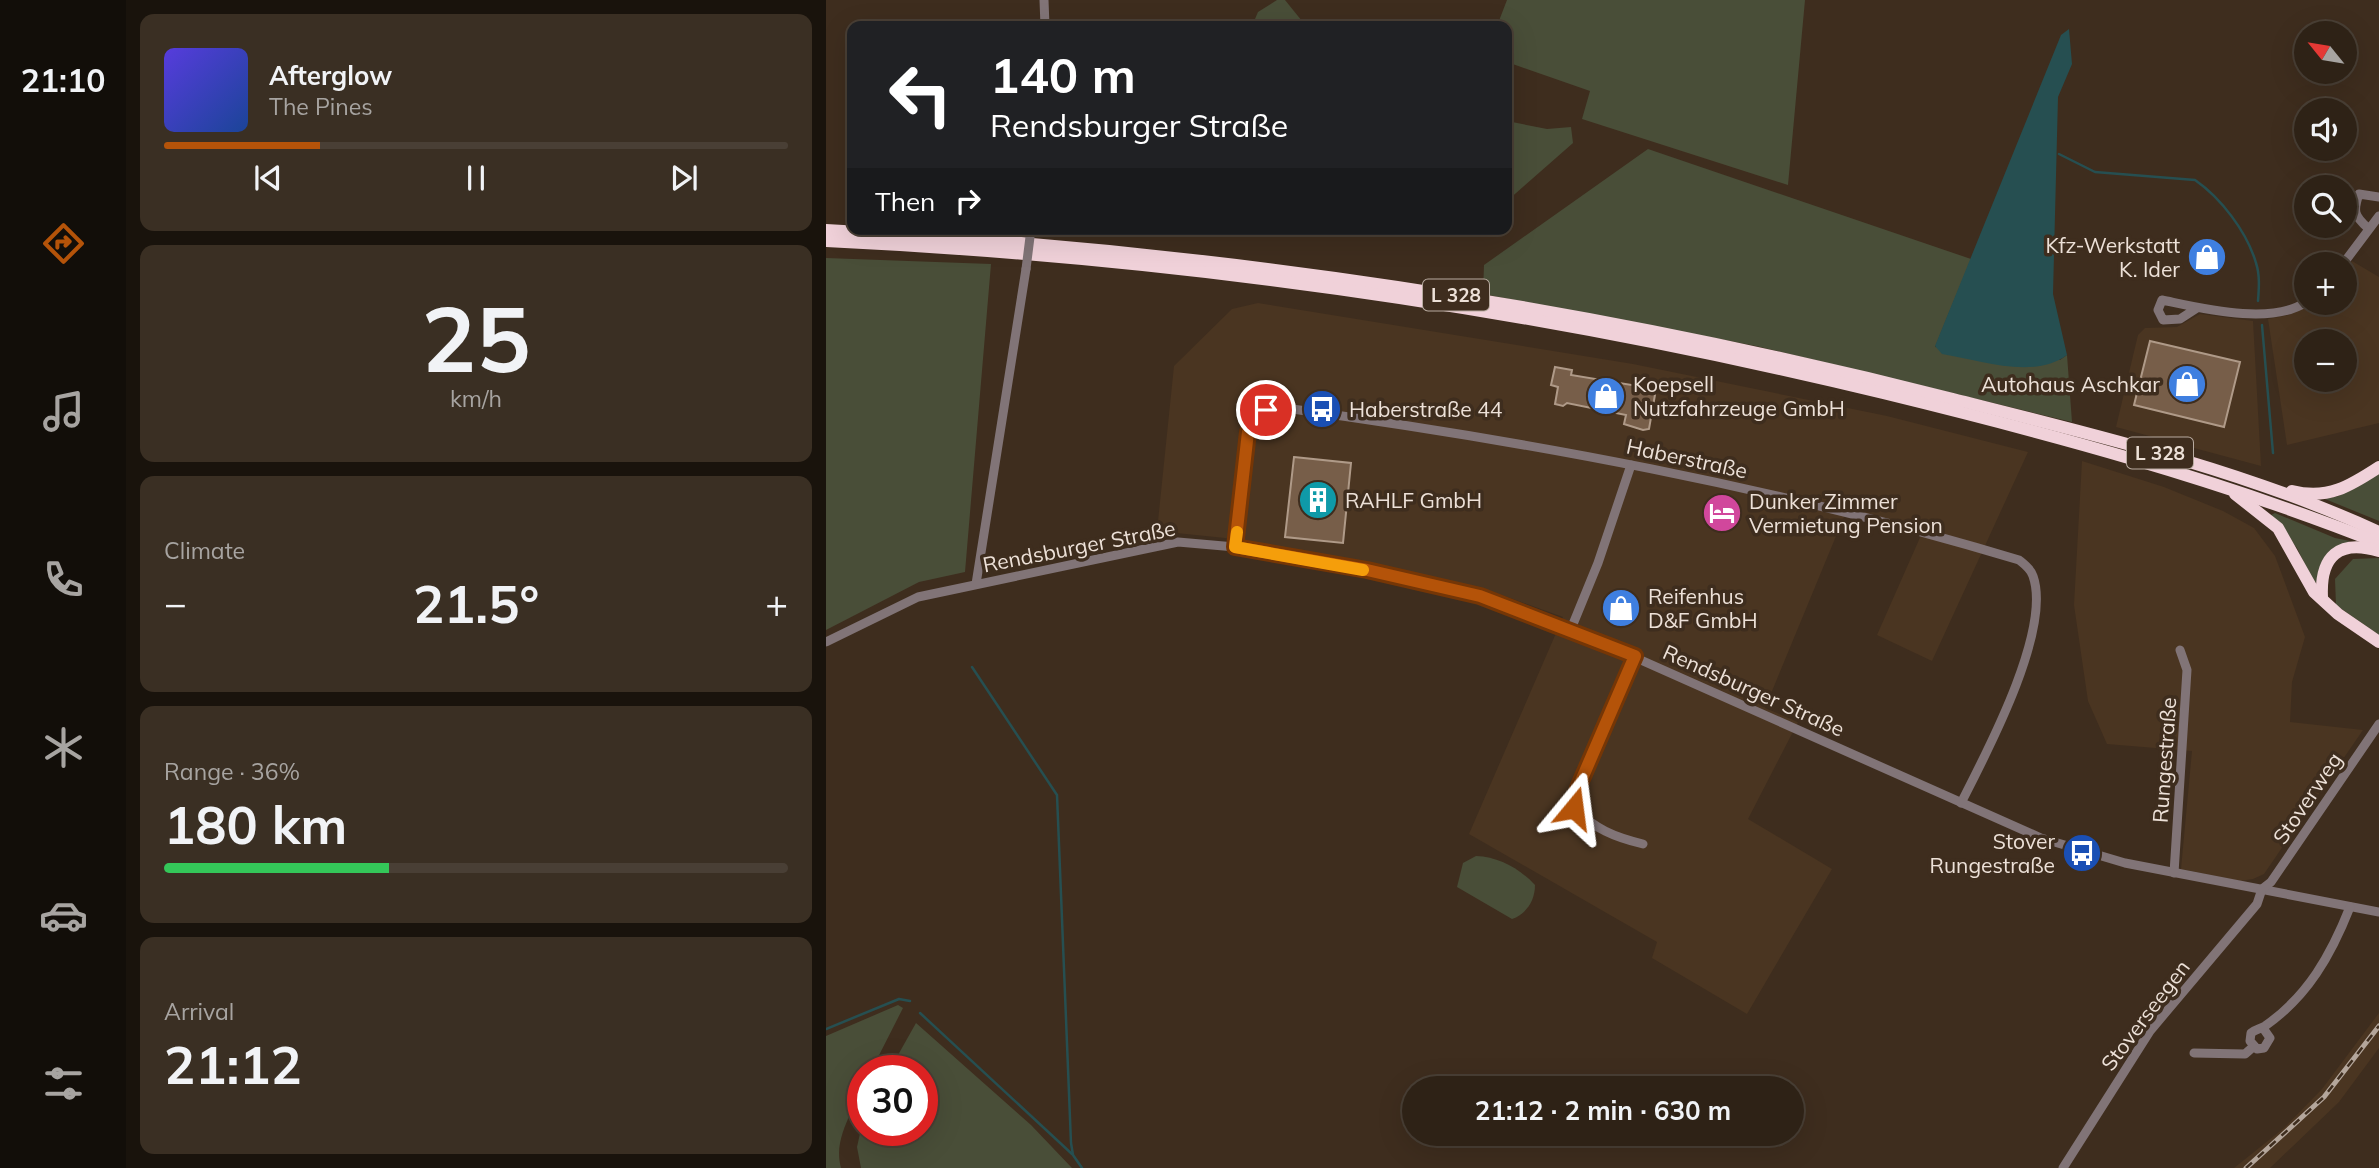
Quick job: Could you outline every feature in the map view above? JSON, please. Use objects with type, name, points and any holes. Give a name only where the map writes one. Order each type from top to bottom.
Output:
[{"type":"highway","name":"L 328","points":[[826,230],[847,231]]},
{"type":"highway","name":"L 328","points":[[909,235],[1178,258],[1442,293],[1570,315],[1869,377],[2075,429],[2244,480],[2379,532]]},
{"type":"highway","name":"L 328","points":[[826,241],[960,249],[1176,269],[1444,305],[1565,325],[1816,376],[2100,449],[2223,485],[2379,543]]},
{"type":"highway","points":[[2244,480],[2301,494],[2333,493],[2349,487],[2379,467]]},
{"type":"highway","points":[[2223,485],[2278,528],[2314,592],[2338,614],[2379,642]]},
{"type":"highway","points":[[2322,597],[2321,578],[2325,565],[2334,554],[2349,547],[2362,546],[2379,551]]},
{"type":"highway","points":[[2365,634],[2379,650]]},
{"type":"street","points":[[1044,0],[1045,21]]},
{"type":"street","points":[[2368,228],[2357,218],[2354,210],[2359,194],[2379,197]]},
{"type":"street","points":[[2351,252],[2379,216]]},
{"type":"street","points":[[976,584],[1031,235]]},
{"type":"street","points":[[2197,307],[2255,314],[2294,306]]},
{"type":"street","name":"Haberstraße","points":[[1235,547],[1248,432],[1257,416],[1278,407],[1422,426],[1631,465],[1846,512],[2019,559],[2032,572],[2038,594],[2024,664],[2000,726],[1961,803]]},
{"type":"street","points":[[1571,629],[1598,563],[1631,465]]},
{"type":"street","name":"Rendsburger Straße","points":[[826,642],[918,597],[1178,542],[1235,547],[1367,570],[1480,596],[1635,656],[2041,838],[2125,863],[2379,912]]},
{"type":"street","name":"Rungestraße","points":[[2174,873],[2187,670],[2180,650]]},
{"type":"street","points":[[1635,656],[1578,788],[1574,808],[1612,837],[1643,844]]},
{"type":"street","name":"Stoverweg","points":[[2262,890],[2271,882],[2379,724]]},
{"type":"street","name":"Stoverseegen","points":[[2063,1168],[2150,1031],[2257,904],[2262,890]]},
{"type":"street","points":[[2253,1047],[2250,1041],[2251,1033],[2263,1028],[2314,980],[2335,946],[2350,907]]},
{"type":"street","points":[[2194,1053],[2245,1054],[2253,1047],[2264,1048],[2270,1038],[2263,1028]]},
{"type":"shaded area","points":[[2357,264],[2379,277],[2379,423],[2287,445],[2268,319],[2294,313],[2294,315],[2357,315]]},
{"type":"shaded area","points":[[1258,303],[1633,364],[1887,416],[2028,452],[1932,661],[1877,635],[1922,533],[1846,512],[1765,708],[1798,722],[1748,819],[1832,869],[1747,1014],[1652,958],[1657,942],[1469,834],[1563,617],[1482,588],[1225,538],[1157,531],[1174,366],[1232,309]]},
{"type":"shaded area","points":[[2200,314],[2253,321],[2261,466],[2116,427],[2138,335],[2145,328],[2177,327]]},
{"type":"shaded area","points":[[2082,461],[2164,487],[2223,511],[2254,528],[2275,556],[2305,637],[2292,682],[2290,722],[2363,730],[2264,874],[2253,879],[2240,881],[2181,869],[2192,751],[2107,744],[2088,701],[2074,605]]},
{"type":"shaded area","points":[[2379,1013],[2379,1048],[2339,1102],[2270,1168],[2234,1168],[2284,1128],[2322,1089]]},
{"type":"green space","points":[[1277,0],[1285,0],[1302,21],[1254,21],[1258,12]]},
{"type":"green space","points":[[1507,0],[1805,0],[1788,185],[1582,119],[1590,91],[1512,64],[1512,21],[1499,21]]},
{"type":"green space","points":[[1512,122],[1547,129],[1571,127],[1573,143],[1512,197]]},
{"type":"green space","points":[[1648,149],[1971,259],[1935,347],[2060,360],[2067,355],[2072,422],[1756,346],[1483,294],[1484,265]]},
{"type":"green space","points":[[826,258],[991,264],[965,572],[919,582],[826,630]]},
{"type":"green space","points":[[2379,471],[2379,521],[2325,499],[2339,496]]},
{"type":"green space","points":[[2275,513],[2335,538],[2350,541],[2334,549],[2317,582],[2314,583],[2297,548],[2271,515]]},
{"type":"green space","points":[[2379,558],[2379,635],[2336,605],[2335,579],[2353,559]]},
{"type":"green space","points":[[1476,856],[1508,864],[1535,885],[1531,901],[1522,914],[1512,919],[1457,887],[1463,863]]},
{"type":"green space","points":[[898,1005],[903,1008],[879,1055],[847,1055],[847,1122],[840,1142],[841,1168],[826,1168],[826,1036]]},
{"type":"green space","points":[[916,1023],[1031,1125],[1072,1168],[861,1168],[857,1146],[938,1146],[938,1055],[898,1055]]},
{"type":"water","points":[[2069,29],[2072,64],[2058,97],[2053,294],[2067,355],[2053,362],[2023,367],[1989,364],[1942,354],[1935,346],[2061,35]]},
{"type":"building","name":"Kfz-Werkstatt K. Ider","points":[[2214,247],[2216,267],[2201,268],[2199,248]]},
{"type":"building","name":"Autohaus Aschkar","points":[[2150,341],[2240,362],[2224,427],[2134,405]]},
{"type":"building","name":"Koepsell Nutzfahrzeuge GmbH","points":[[1555,367],[1572,370],[1571,375],[1656,389],[1649,429],[1643,430],[1624,424],[1626,415],[1567,403],[1563,406],[1555,404],[1558,387],[1551,385]]},
{"type":"building","name":"RAHLF GmbH","points":[[1294,457],[1351,463],[1343,543],[1285,537]]},
{"type":"building","name":"Reifenhus D&F GmbH","points":[[1610,596],[1638,605],[1633,621],[1605,611]]},
{"type":"waterway","points":[[2059,154],[2095,172],[2195,180],[2205,187],[2240,228],[2252,251],[2259,282],[2258,301]]},
{"type":"waterway","points":[[2262,325],[2273,453]]},
{"type":"waterway","points":[[972,667],[1057,795],[1071,1143],[1073,1155],[1082,1168]]},
{"type":"waterway","points":[[826,1029],[899,999],[910,1001]]},
{"type":"waterway","points":[[920,1013],[1072,1154]]},
{"type":"railway","points":[[2246,1168],[2324,1097],[2379,1026]]},
{"type":"slow traffic","points":[[1237,532],[1235,547],[1363,570]]},
{"type":"place","name":"Kfz-Werkstatt K. Ider","points":[[2207,257]]},
{"type":"place","name":"Autohaus Aschkar","points":[[2187,384]]},
{"type":"place","name":"Koepsell Nutzfahrzeuge GmbH","points":[[1606,396]]},
{"type":"place","name":"Haberstraße 44","points":[[1322,409]]},
{"type":"place","name":"RAHLF GmbH","points":[[1318,500]]},
{"type":"place","name":"Dunker Zimmer Vermietung Pension","points":[[1722,513]]},
{"type":"place","name":"Reifenhus D&F GmbH","points":[[1621,608]]},
{"type":"place","name":"Stover Rungestraße","points":[[2082,853]]},
{"type":"route","points":[[1266,410],[1257,416],[1248,432],[1235,547],[1367,570],[1480,596],[1635,656],[1578,788],[1574,808]]}]
